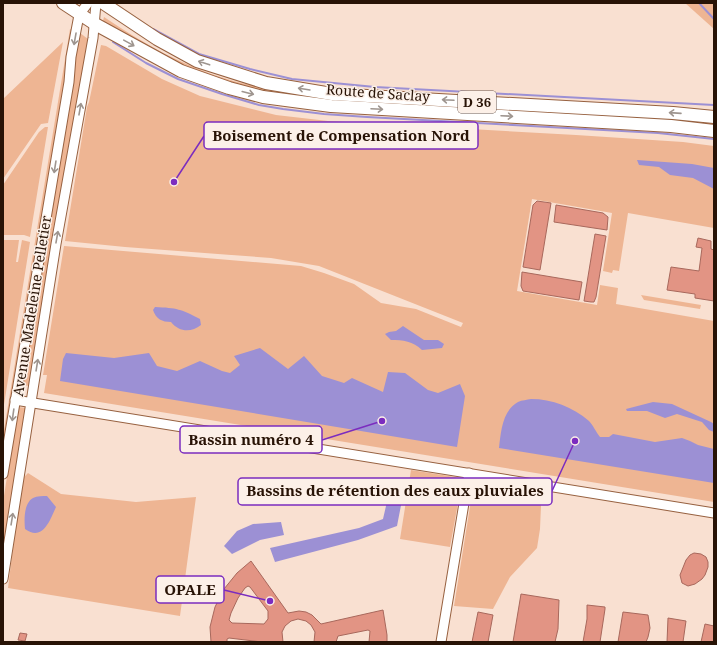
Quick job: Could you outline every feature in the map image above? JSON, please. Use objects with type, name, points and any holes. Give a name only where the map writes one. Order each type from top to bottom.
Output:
[{"type":"main road","name":"Route de Saclay","points":[[63,3],[79,15],[181,71],[229,88],[263,97],[331,106],[671,126],[714,131]]},
{"type":"main road","name":"Route de Saclay","points":[[104,3],[157,39],[197,61],[266,83],[332,94],[714,117]]},
{"type":"street","name":"Avenue Madeleine Pelletier","points":[[3,474],[44,235],[79,15],[88,3]]},
{"type":"street","name":"Avenue Madeleine Pelletier","points":[[3,579],[57,236],[93,38],[96,3]]},
{"type":"street","points":[[15,400],[31,404],[714,513]]},
{"type":"street","points":[[441,642],[469,473]]},
{"type":"shaded area","points":[[685,3],[714,3],[714,29]]},
{"type":"shaded area","points":[[104,17],[148,45],[179,61],[211,74],[236,82],[263,88],[714,120],[714,126],[309,99],[247,89],[185,68],[140,45],[103,21]]},
{"type":"shaded area","points":[[70,29],[73,30],[3,459],[3,436]]},
{"type":"shaded area","points":[[80,33],[88,39],[30,386],[22,385]]},
{"type":"shaded area","points":[[63,42],[48,123],[41,124],[3,179],[3,99]]},
{"type":"shaded area","points":[[101,45],[106,46],[162,79],[200,96],[276,115],[328,121],[576,135],[683,142],[714,146],[714,228],[628,213],[619,271],[613,270],[612,273],[603,271],[612,213],[532,199],[517,291],[597,305],[600,285],[618,288],[616,304],[714,321],[714,502],[44,393],[47,375],[43,375],[64,246],[301,266],[354,284],[381,303],[416,309],[461,327],[463,323],[319,266],[271,258],[65,241],[87,107]]},
{"type":"shaded area","points":[[45,127],[48,127],[30,237],[24,235],[3,235],[3,185],[39,132]]},
{"type":"shaded area","points":[[637,160],[692,164],[714,168],[714,189],[693,178],[670,175],[659,167],[639,165]]},
{"type":"shaded area","points":[[3,240],[19,240],[16,262],[18,262],[22,240],[30,242],[3,411]]},
{"type":"shaded area","points":[[641,295],[701,305],[700,309],[644,300]]},
{"type":"shaded area","points":[[155,307],[183,311],[200,319],[201,325],[197,328],[189,330],[178,328],[171,322],[162,321],[158,318],[153,310]]},
{"type":"shaded area","points":[[403,326],[424,340],[438,340],[444,344],[442,348],[422,350],[408,342],[391,340],[385,334],[396,331]]},
{"type":"shaded area","points":[[260,348],[288,369],[304,356],[322,376],[344,383],[352,378],[383,392],[388,372],[405,373],[428,390],[438,393],[460,384],[465,396],[457,447],[60,381],[63,359],[66,353],[114,358],[149,353],[157,366],[177,371],[200,361],[230,373],[240,365],[234,356]]},
{"type":"shaded area","points":[[531,399],[547,400],[569,408],[589,421],[600,437],[609,437],[613,434],[655,442],[682,438],[698,445],[714,449],[714,483],[499,448],[505,416],[518,402]]},
{"type":"shaded area","points":[[653,402],[672,404],[711,422],[714,424],[714,432],[709,430],[702,422],[677,414],[665,418],[647,411],[627,411],[626,409]]},
{"type":"shaded area","points":[[18,407],[27,408],[3,554],[3,502]]},
{"type":"shaded area","points":[[411,470],[455,477],[462,481],[450,547],[400,539]]},
{"type":"shaded area","points":[[28,473],[61,494],[136,502],[196,497],[180,616],[8,588],[23,478]]},
{"type":"shaded area","points":[[481,481],[533,490],[541,506],[537,548],[510,577],[493,609],[454,606],[473,488]]},
{"type":"shaded area","points":[[389,493],[403,495],[397,526],[358,540],[275,562],[270,548],[359,528],[383,519]]},
{"type":"shaded area","points":[[47,496],[56,507],[45,528],[37,533],[25,529],[26,507],[30,500],[35,497]]},
{"type":"shaded area","points":[[281,522],[284,535],[260,540],[232,554],[224,546],[237,531],[253,524]]},
{"type":"building","points":[[537,201],[551,203],[540,270],[523,267],[533,205]]},
{"type":"building","points":[[556,205],[603,213],[608,217],[607,230],[554,222]]},
{"type":"building","points":[[595,234],[606,236],[596,297],[594,302],[591,302],[584,301]]},
{"type":"building","points":[[698,238],[711,241],[711,249],[714,250],[714,301],[695,298],[695,294],[667,290],[671,267],[699,271],[702,248],[696,247]]},
{"type":"building","points":[[522,272],[582,282],[579,300],[523,291],[521,286]]},
{"type":"building","points":[[694,553],[701,554],[706,557],[708,567],[702,579],[695,584],[688,586],[682,583],[680,575],[686,560]]},
{"type":"building","points":[[251,561],[288,613],[299,611],[306,612],[312,615],[321,624],[383,610],[387,642],[369,642],[370,631],[368,630],[338,636],[336,642],[314,642],[315,632],[311,625],[306,621],[298,619],[291,621],[285,626],[282,632],[283,642],[262,642],[229,638],[227,639],[227,642],[211,642],[210,627],[215,607],[224,589],[237,573]],"holes":[[[248,586],[268,611],[268,619],[264,624],[232,623],[229,620],[238,598],[245,588]]]},
{"type":"building","points":[[521,594],[559,600],[558,629],[555,642],[513,642]]},
{"type":"building","points":[[587,605],[605,607],[600,642],[583,642],[587,619]]},
{"type":"building","points":[[478,612],[493,615],[488,642],[472,642]]},
{"type":"building","points":[[623,612],[648,615],[650,628],[646,642],[618,642]]},
{"type":"building","points":[[668,618],[686,621],[683,642],[667,642]]},
{"type":"building","points":[[705,624],[714,626],[714,642],[701,642]]},
{"type":"building","points":[[20,633],[27,634],[25,641],[18,640]]},
{"type":"waterway","points":[[699,3],[714,19]]},
{"type":"waterway","points":[[153,29],[199,54],[250,69],[292,79],[375,87],[714,105]]},
{"type":"waterway","points":[[113,42],[146,63],[178,79],[259,105],[283,109],[367,117],[658,133],[714,139]]},
{"type":"place","name":"Boisement de Compensation Nord","points":[[174,182]]},
{"type":"place","name":"Bassin numéro 4","points":[[382,421]]},
{"type":"place","name":"Bassins de rétention des eaux pluviales","points":[[575,441]]},
{"type":"place","name":"OPALE","points":[[270,601]]}]
